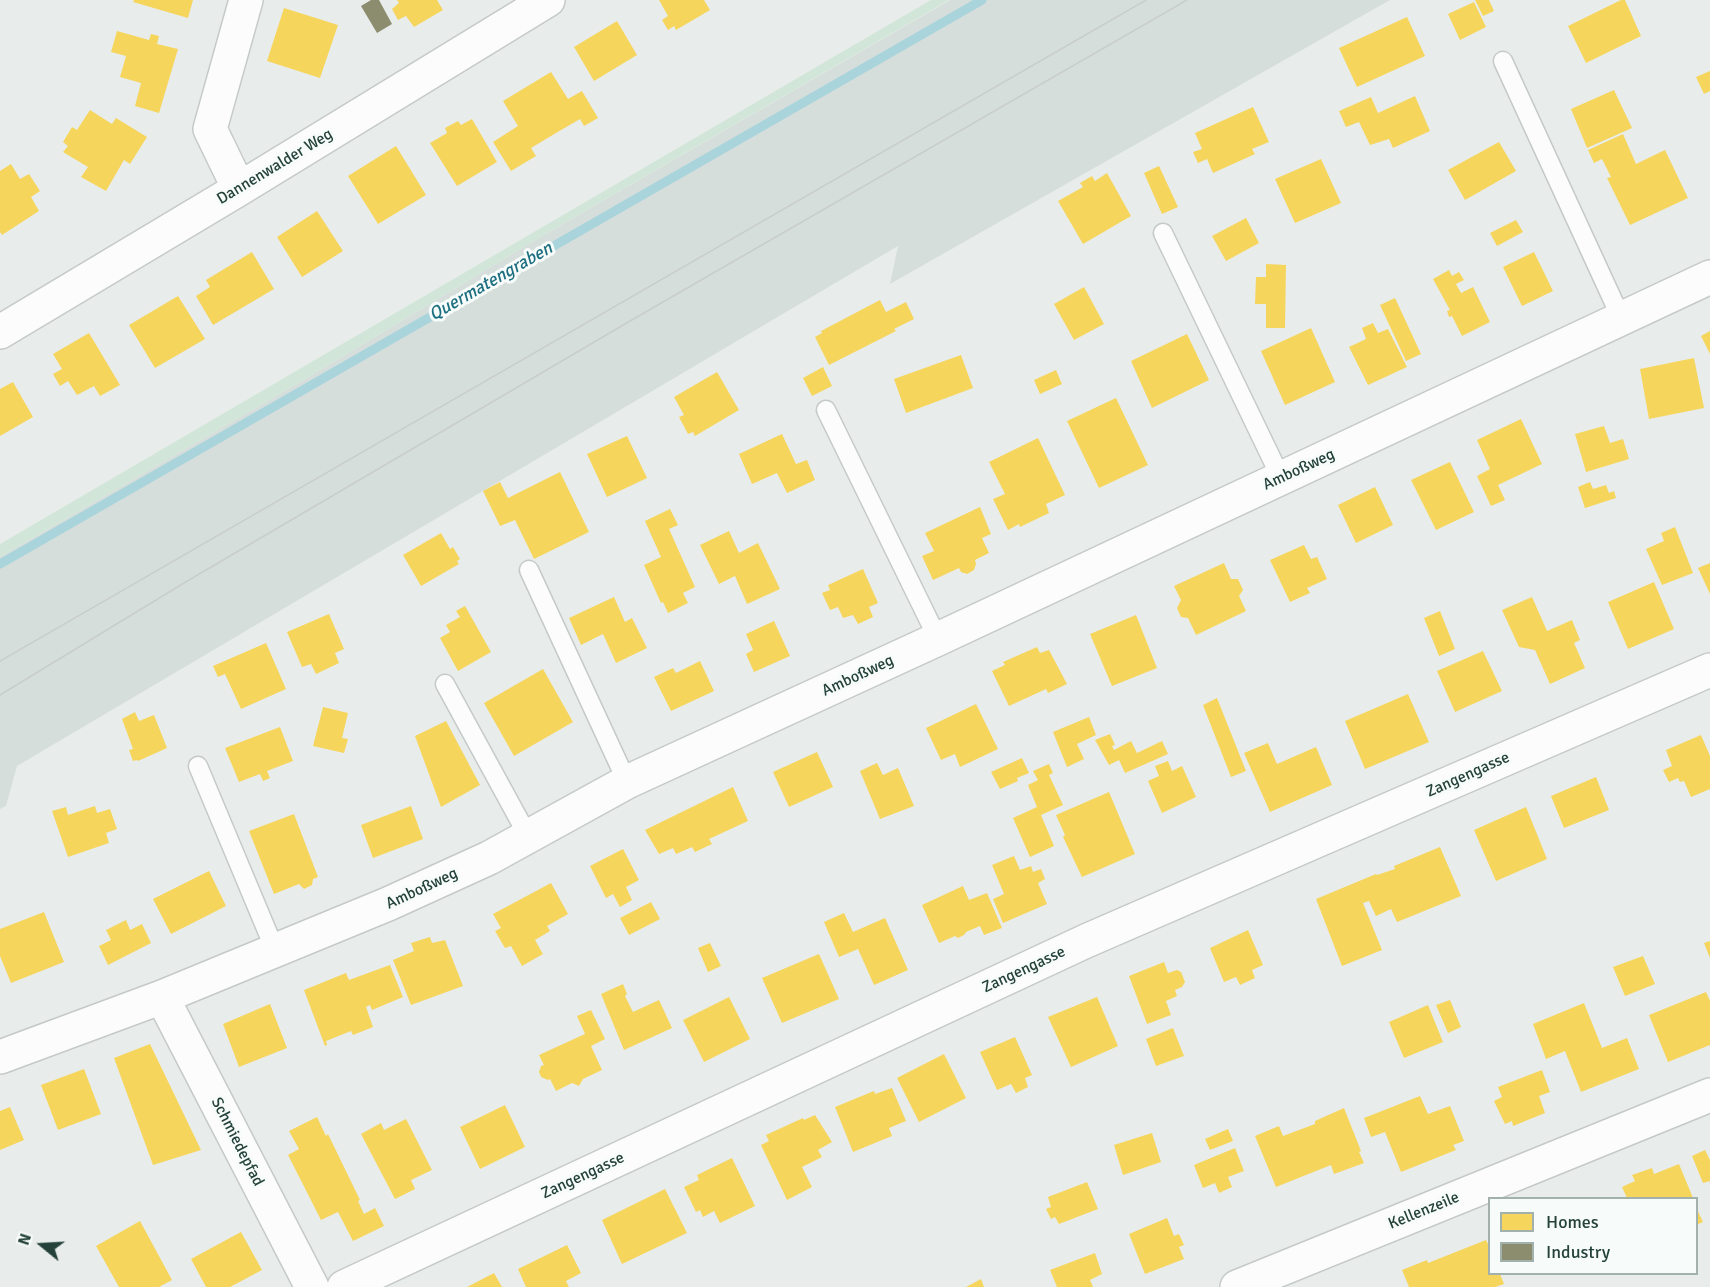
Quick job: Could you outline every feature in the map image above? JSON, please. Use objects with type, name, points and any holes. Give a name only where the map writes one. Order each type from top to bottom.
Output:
[{"type":"street","points":[[239,189],[210,129],[246,0]]},
{"type":"street","name":"Dannenwalder Weg","points":[[0,332],[548,0]]},
{"type":"street","name":"Amboßweg","points":[[0,1057],[162,998],[388,904],[489,858],[627,782],[938,639],[1710,277]]},
{"type":"street","name":"Zangengasse","points":[[344,1287],[1086,941],[1710,670]]},
{"type":"street","name":"Schmiedepfad","points":[[162,998],[312,1287]]},
{"type":"street","name":"Kellenzeile","points":[[1237,1287],[1710,1095]]},
{"type":"lane","points":[[1503,61],[1622,320]]},
{"type":"lane","points":[[1163,233],[1281,478]]},
{"type":"lane","points":[[826,410],[938,639]]},
{"type":"lane","points":[[528,570],[627,782]]},
{"type":"lane","points":[[446,684],[528,837]]},
{"type":"lane","points":[[198,766],[275,950]]},
{"type":"shaded area","points":[[950,0],[1390,0],[890,284],[898,246],[17,766],[6,806],[0,809],[0,557],[305,379],[542,236]]},
{"type":"green space","points":[[931,0],[949,0],[542,236],[305,379],[0,557],[0,544]]},
{"type":"building: Homes","points":[[134,0],[193,0],[188,18],[133,2]]},
{"type":"building: Homes","points":[[397,0],[437,0],[443,10],[414,27],[406,16],[398,20],[392,9],[399,3]]},
{"type":"building: Homes","points":[[659,0],[704,0],[710,10],[676,30],[674,26],[668,30],[662,20],[668,16]]},
{"type":"building: Homes","points":[[1475,0],[1489,0],[1494,11],[1483,16]]},
{"type":"building: Homes","points":[[1625,0],[1641,36],[1586,63],[1568,26]]},
{"type":"building: Homes","points":[[1474,2],[1486,27],[1460,40],[1448,14]]},
{"type":"building: Homes","points":[[284,8],[338,25],[320,78],[267,61]]},
{"type":"building: Homes","points":[[1407,17],[1425,56],[1357,87],[1339,48]]},
{"type":"building: Homes","points":[[617,21],[637,55],[594,81],[574,47]]},
{"type":"building: Homes","points":[[117,31],[149,40],[151,34],[159,36],[157,44],[178,49],[159,113],[135,106],[141,83],[120,77],[126,56],[111,52]]},
{"type":"building: Homes","points":[[1710,71],[1710,91],[1704,94],[1696,77]]},
{"type":"building: Homes","points":[[551,72],[568,99],[582,91],[598,118],[584,126],[580,119],[531,148],[536,156],[511,171],[493,142],[518,126],[503,101]]},
{"type":"building: Homes","points":[[1614,90],[1632,128],[1587,148],[1571,109]]},
{"type":"building: Homes","points":[[1415,96],[1430,131],[1393,148],[1389,139],[1370,145],[1359,122],[1346,127],[1339,111],[1371,97],[1378,113]]},
{"type":"building: Homes","points":[[1253,107],[1269,142],[1252,149],[1255,154],[1213,173],[1207,159],[1198,163],[1193,152],[1202,149],[1195,133]]},
{"type":"building: Homes","points":[[90,110],[112,124],[116,118],[147,137],[130,164],[124,160],[106,191],[81,177],[88,167],[63,152],[68,146],[63,142],[72,127],[77,130]]},
{"type":"building: Homes","points":[[472,119],[497,162],[457,186],[430,143],[447,133],[445,128],[458,121],[461,125]]},
{"type":"building: Homes","points":[[1623,134],[1636,164],[1665,150],[1688,198],[1630,225],[1607,178],[1611,177],[1602,159],[1594,163],[1588,150]]},
{"type":"building: Homes","points":[[1499,142],[1516,171],[1465,200],[1448,170]]},
{"type":"building: Homes","points":[[396,146],[426,195],[378,224],[348,176]]},
{"type":"building: Homes","points":[[1321,159],[1341,203],[1295,223],[1275,179]]},
{"type":"building: Homes","points":[[11,164],[20,179],[29,174],[40,191],[31,197],[39,211],[2,235],[0,232],[0,171]]},
{"type":"building: Homes","points":[[1159,166],[1178,207],[1162,214],[1144,173]]},
{"type":"building: Homes","points":[[1107,173],[1131,216],[1083,244],[1058,201],[1083,187],[1080,183],[1092,176],[1095,181]]},
{"type":"building: Homes","points":[[317,211],[343,251],[302,277],[277,237]]},
{"type":"building: Homes","points":[[1246,218],[1259,243],[1226,261],[1212,236]]},
{"type":"building: Homes","points":[[1516,220],[1523,232],[1497,246],[1490,233]]},
{"type":"building: Homes","points":[[252,252],[274,289],[213,325],[196,296],[210,287],[206,280]]},
{"type":"building: Homes","points":[[1534,252],[1553,291],[1522,306],[1503,267]]},
{"type":"building: Homes","points":[[1266,264],[1286,265],[1285,328],[1266,328],[1266,304],[1255,304],[1256,277],[1266,277]]},
{"type":"building: Homes","points":[[1449,270],[1452,276],[1459,272],[1464,280],[1456,284],[1461,293],[1473,287],[1490,322],[1462,336],[1452,316],[1449,317],[1447,311],[1450,310],[1433,279]]},
{"type":"building: Homes","points":[[1084,287],[1104,324],[1074,340],[1054,304]]},
{"type":"building: Homes","points":[[178,296],[205,339],[155,368],[129,325]]},
{"type":"building: Homes","points":[[1395,298],[1421,354],[1406,361],[1380,305]]},
{"type":"building: Homes","points":[[880,300],[886,312],[906,302],[914,319],[894,329],[896,331],[829,365],[815,337],[822,333],[821,331]]},
{"type":"building: Homes","points":[[1373,323],[1378,333],[1388,329],[1407,367],[1368,385],[1349,347],[1366,339],[1362,328]]},
{"type":"building: Homes","points":[[1311,328],[1335,382],[1285,405],[1261,351]]},
{"type":"building: Homes","points":[[1710,331],[1710,354],[1701,336]]},
{"type":"building: Homes","points":[[89,333],[120,385],[100,396],[94,386],[77,395],[68,381],[60,386],[53,374],[62,369],[53,354]]},
{"type":"building: Homes","points":[[1187,334],[1209,380],[1152,408],[1131,361]]},
{"type":"building: Homes","points":[[961,355],[973,388],[906,413],[894,379]]},
{"type":"building: Homes","points":[[1694,358],[1704,408],[1649,419],[1640,369]]},
{"type":"building: Homes","points":[[823,367],[832,386],[812,396],[803,378]]},
{"type":"building: Homes","points":[[1056,370],[1062,384],[1040,394],[1034,380]]},
{"type":"building: Homes","points":[[717,372],[739,410],[695,436],[693,432],[688,434],[679,417],[684,415],[674,397]]},
{"type":"building: Homes","points":[[13,382],[33,417],[0,436],[0,389]]},
{"type":"building: Homes","points":[[1116,398],[1148,465],[1099,488],[1067,421]]},
{"type":"building: Homes","points":[[1521,419],[1542,464],[1498,485],[1505,500],[1491,506],[1477,476],[1490,469],[1477,440]]},
{"type":"building: Homes","points":[[1604,426],[1610,443],[1623,439],[1629,459],[1586,472],[1575,434]]},
{"type":"building: Homes","points":[[782,434],[796,464],[807,460],[815,480],[787,493],[777,473],[752,484],[739,454]]},
{"type":"building: Homes","points":[[627,436],[647,478],[607,497],[587,454]]},
{"type":"building: Homes","points":[[1038,438],[1065,495],[1046,504],[1049,513],[1020,527],[1019,524],[1008,530],[993,499],[1005,494],[989,462]]},
{"type":"building: Homes","points":[[1450,462],[1474,512],[1436,530],[1411,480]]},
{"type":"building: Homes","points":[[560,472],[589,532],[534,559],[515,520],[500,526],[483,491],[500,482],[508,498]]},
{"type":"building: Homes","points":[[1590,482],[1593,489],[1606,485],[1609,493],[1614,491],[1616,498],[1585,508],[1578,487]]},
{"type":"building: Homes","points":[[1375,487],[1393,525],[1356,543],[1338,505]]},
{"type":"building: Homes","points":[[980,507],[991,534],[982,538],[989,553],[975,560],[974,570],[967,574],[961,572],[959,568],[933,580],[922,556],[934,551],[925,533]]},
{"type":"building: Homes","points":[[670,509],[678,525],[669,529],[695,587],[683,593],[688,603],[668,613],[644,565],[661,557],[645,521]]},
{"type":"building: Homes","points":[[1675,527],[1693,573],[1662,585],[1646,549],[1664,541],[1661,533]]},
{"type":"building: Homes","points":[[729,531],[739,553],[758,543],[780,589],[747,604],[735,576],[719,584],[700,545]]},
{"type":"building: Homes","points":[[441,533],[450,549],[453,547],[460,559],[457,561],[459,564],[421,586],[403,555]]},
{"type":"building: Homes","points":[[1304,545],[1311,559],[1317,557],[1327,579],[1307,588],[1310,593],[1290,602],[1270,560]]},
{"type":"building: Homes","points":[[1224,563],[1231,579],[1238,579],[1243,590],[1239,596],[1246,611],[1196,635],[1188,618],[1181,617],[1177,608],[1181,600],[1174,586]]},
{"type":"building: Homes","points":[[1710,563],[1710,594],[1698,568]]},
{"type":"building: Homes","points":[[863,569],[878,603],[869,607],[873,617],[858,624],[853,615],[843,618],[838,607],[830,610],[822,593],[830,590],[828,585]]},
{"type":"building: Homes","points":[[1654,582],[1674,629],[1628,649],[1608,602]]},
{"type":"building: Homes","points":[[614,597],[625,622],[632,618],[647,648],[616,663],[603,634],[581,645],[569,618]]},
{"type":"building: Homes","points":[[1532,597],[1547,631],[1572,620],[1580,640],[1574,643],[1585,668],[1550,684],[1535,650],[1519,647],[1502,610]]},
{"type":"building: Homes","points":[[465,606],[491,652],[458,671],[440,638],[450,632],[446,625],[460,617],[456,611]]},
{"type":"building: Homes","points":[[1440,611],[1455,649],[1439,656],[1424,618]]},
{"type":"building: Homes","points":[[329,614],[344,649],[335,653],[339,663],[316,674],[311,664],[302,667],[287,632]]},
{"type":"building: Homes","points":[[1136,615],[1157,668],[1112,686],[1090,634]]},
{"type":"building: Homes","points":[[774,621],[790,656],[754,672],[746,654],[753,650],[746,634]]},
{"type":"building: Homes","points":[[266,643],[286,689],[241,709],[225,674],[218,677],[213,666]]},
{"type":"building: Homes","points":[[1037,647],[1040,653],[1049,650],[1067,684],[1048,693],[1046,689],[1009,706],[992,671],[1005,665],[1003,662]]},
{"type":"building: Homes","points":[[1483,651],[1502,691],[1455,712],[1437,671]]},
{"type":"building: Homes","points":[[700,661],[714,691],[671,711],[654,677],[673,668],[676,673]]},
{"type":"building: Homes","points":[[543,669],[573,722],[514,756],[484,703]]},
{"type":"building: Homes","points":[[1408,694],[1429,742],[1365,769],[1345,721]]},
{"type":"building: Homes","points":[[1217,698],[1246,771],[1231,777],[1203,705]]},
{"type":"building: Homes","points":[[976,704],[998,749],[960,767],[955,754],[941,760],[926,728]]},
{"type":"building: Homes","points":[[323,707],[348,713],[342,738],[348,739],[344,753],[313,746]]},
{"type":"building: Homes","points":[[135,712],[139,721],[154,715],[167,748],[138,761],[133,761],[129,750],[133,749],[122,719]]},
{"type":"building: Homes","points":[[1089,717],[1096,735],[1077,744],[1084,759],[1067,767],[1053,732]]},
{"type":"building: Homes","points":[[446,721],[480,785],[441,807],[415,736]]},
{"type":"building: Homes","points":[[280,727],[293,761],[267,771],[270,778],[263,781],[260,774],[239,782],[225,748]]},
{"type":"building: Homes","points":[[1110,734],[1115,745],[1112,746],[1114,750],[1131,741],[1137,753],[1162,741],[1168,754],[1125,773],[1119,760],[1109,765],[1095,740]]},
{"type":"building: Homes","points":[[1701,735],[1710,756],[1710,789],[1691,797],[1684,781],[1680,782],[1678,778],[1669,782],[1663,770],[1672,766],[1666,750]]},
{"type":"building: Homes","points":[[1268,743],[1277,764],[1316,747],[1332,785],[1270,812],[1244,753]]},
{"type":"building: Homes","points":[[817,752],[833,787],[789,807],[773,772]]},
{"type":"building: Homes","points":[[1022,758],[1029,773],[1000,789],[991,772]]},
{"type":"building: Homes","points":[[1168,761],[1172,771],[1182,766],[1196,797],[1162,813],[1148,781],[1159,776],[1155,766]]},
{"type":"building: Homes","points":[[877,763],[883,775],[898,768],[914,806],[880,819],[860,771]]},
{"type":"building: Homes","points":[[1049,764],[1053,773],[1049,775],[1063,805],[1041,815],[1054,846],[1030,857],[1013,818],[1037,807],[1028,785],[1038,780],[1033,771]]},
{"type":"building: Homes","points":[[1596,777],[1609,810],[1564,828],[1551,796]]},
{"type":"building: Homes","points":[[733,787],[748,821],[709,839],[712,844],[695,852],[692,847],[676,854],[673,848],[659,854],[645,830]]},
{"type":"building: Homes","points":[[1109,792],[1135,854],[1082,877],[1063,837],[1065,835],[1056,815]]},
{"type":"building: Homes","points":[[95,806],[97,813],[110,809],[117,829],[106,833],[109,843],[68,857],[52,811],[66,807],[68,815]]},
{"type":"building: Homes","points":[[411,806],[423,839],[373,858],[361,825]]},
{"type":"building: Homes","points":[[1526,807],[1547,859],[1496,881],[1474,830]]},
{"type":"building: Homes","points":[[294,814],[318,877],[313,879],[312,885],[304,889],[299,884],[274,894],[249,831]]},
{"type":"building: Homes","points":[[1440,847],[1461,896],[1397,922],[1391,909],[1376,916],[1369,901],[1363,903],[1382,950],[1342,966],[1316,899],[1376,874],[1395,869],[1394,866]]},
{"type":"building: Homes","points":[[623,849],[639,880],[626,887],[632,900],[620,907],[613,894],[606,898],[590,866]]},
{"type":"building: Homes","points":[[1014,856],[1020,870],[1031,866],[1033,872],[1041,869],[1045,879],[1038,883],[1047,904],[1003,923],[993,899],[1004,894],[992,865]]},
{"type":"building: Homes","points":[[209,871],[226,906],[171,934],[153,899]]},
{"type":"building: Homes","points":[[551,883],[568,914],[547,926],[550,931],[535,940],[543,954],[522,966],[511,946],[505,948],[495,931],[501,928],[493,914]]},
{"type":"building: Homes","points":[[963,886],[969,900],[987,893],[1002,928],[984,935],[980,926],[958,938],[955,936],[939,943],[922,905]]},
{"type":"building: Homes","points":[[651,902],[660,919],[629,935],[620,918]]},
{"type":"building: Homes","points":[[44,912],[64,962],[11,983],[0,956],[0,929]]},
{"type":"building: Homes","points":[[844,913],[853,932],[885,918],[908,970],[874,985],[858,949],[839,957],[824,922]]},
{"type":"building: Homes","points":[[126,920],[130,930],[142,924],[151,943],[108,965],[99,946],[111,940],[106,930]]},
{"type":"building: Homes","points":[[1248,930],[1263,965],[1252,970],[1255,978],[1240,985],[1236,977],[1224,982],[1210,948]]},
{"type":"building: Homes","points":[[430,937],[432,943],[445,940],[463,986],[411,1005],[393,960],[414,951],[411,943]]},
{"type":"building: Homes","points":[[1710,941],[1710,958],[1704,943]]},
{"type":"building: Homes","points":[[710,943],[721,966],[708,972],[698,948]]},
{"type":"building: Homes","points":[[819,954],[839,999],[782,1023],[762,978]]},
{"type":"building: Homes","points":[[1643,956],[1655,984],[1625,996],[1613,967]]},
{"type":"building: Homes","points":[[1164,962],[1168,973],[1177,970],[1181,972],[1185,982],[1182,987],[1175,990],[1177,996],[1166,1001],[1171,1015],[1147,1024],[1129,976]]},
{"type":"building: Homes","points":[[390,965],[403,997],[372,1010],[370,1005],[366,1007],[373,1027],[353,1035],[351,1031],[326,1041],[325,1046],[304,990],[346,973],[349,980]]},
{"type":"building: Homes","points":[[623,984],[627,994],[625,996],[633,1012],[659,1000],[672,1028],[624,1050],[601,994]]},
{"type":"building: Homes","points":[[1706,992],[1710,1001],[1710,1045],[1668,1062],[1649,1015]]},
{"type":"building: Homes","points":[[729,997],[750,1039],[704,1062],[683,1020]]},
{"type":"building: Homes","points":[[1097,997],[1118,1046],[1071,1067],[1048,1017]]},
{"type":"building: Homes","points":[[1450,1000],[1461,1027],[1448,1033],[1436,1005]]},
{"type":"building: Homes","points":[[1584,1003],[1602,1048],[1627,1038],[1639,1069],[1581,1092],[1565,1051],[1546,1059],[1533,1024]]},
{"type":"building: Homes","points":[[270,1004],[287,1048],[239,1067],[223,1024]]},
{"type":"building: Homes","points":[[1428,1005],[1443,1042],[1404,1058],[1389,1022]]},
{"type":"building: Homes","points":[[591,1010],[605,1039],[591,1046],[602,1070],[583,1079],[579,1086],[572,1083],[556,1091],[550,1079],[541,1077],[539,1072],[541,1066],[544,1065],[539,1055],[585,1034],[577,1016]]},
{"type":"building: Homes","points":[[1173,1028],[1184,1056],[1156,1066],[1146,1039]]},
{"type":"building: Homes","points":[[1015,1037],[1032,1075],[1025,1078],[1028,1087],[1016,1093],[1011,1084],[997,1090],[980,1052]]},
{"type":"building: Homes","points":[[150,1044],[201,1150],[153,1165],[114,1058]]},
{"type":"building: Homes","points":[[944,1054],[966,1098],[919,1122],[897,1078]]},
{"type":"building: Homes","points":[[84,1069],[101,1114],[58,1130],[41,1085]]},
{"type":"building: Homes","points":[[1542,1070],[1550,1092],[1539,1096],[1545,1113],[1513,1126],[1512,1121],[1505,1124],[1494,1101],[1502,1097],[1498,1087]]},
{"type":"building: Homes","points":[[892,1088],[906,1121],[889,1128],[892,1136],[853,1152],[835,1107],[874,1091],[875,1094]]},
{"type":"building: Homes","points":[[1420,1096],[1428,1114],[1450,1106],[1464,1141],[1453,1145],[1456,1150],[1401,1172],[1385,1132],[1371,1137],[1364,1118]]},
{"type":"building: Homes","points":[[505,1105],[525,1147],[480,1169],[460,1127]]},
{"type":"building: Homes","points":[[10,1107],[24,1140],[0,1150],[0,1111]]},
{"type":"building: Homes","points":[[1344,1108],[1364,1163],[1334,1174],[1331,1165],[1276,1187],[1255,1136],[1279,1126],[1283,1136],[1315,1124],[1315,1121]]},
{"type":"building: Homes","points":[[815,1115],[832,1142],[818,1150],[822,1157],[802,1167],[812,1187],[787,1200],[761,1145],[769,1141],[766,1135]]},
{"type":"building: Homes","points":[[317,1117],[326,1136],[328,1134],[360,1200],[358,1201],[364,1214],[375,1208],[384,1226],[353,1241],[338,1212],[321,1220],[288,1155],[299,1149],[289,1131]]},
{"type":"building: Homes","points":[[406,1119],[432,1170],[411,1180],[415,1189],[395,1199],[361,1134],[381,1123],[384,1130]]},
{"type":"building: Homes","points":[[1228,1129],[1233,1141],[1210,1150],[1205,1139]]},
{"type":"building: Homes","points":[[1152,1133],[1161,1162],[1123,1175],[1114,1145]]},
{"type":"building: Homes","points":[[1235,1148],[1244,1171],[1228,1177],[1232,1187],[1219,1193],[1215,1183],[1203,1188],[1194,1165]]},
{"type":"building: Homes","points":[[1705,1150],[1710,1160],[1710,1181],[1703,1183],[1692,1156]]},
{"type":"building: Homes","points":[[732,1158],[755,1206],[720,1223],[714,1211],[703,1217],[700,1210],[696,1212],[684,1187],[699,1180],[697,1175]]},
{"type":"building: Homes","points":[[1679,1164],[1693,1197],[1627,1197],[1622,1187],[1635,1181],[1632,1175],[1652,1168],[1654,1174]]},
{"type":"building: Homes","points":[[1087,1182],[1098,1209],[1059,1224],[1055,1217],[1051,1219],[1046,1209],[1051,1207],[1048,1197]]},
{"type":"building: Homes","points":[[665,1189],[687,1233],[622,1264],[602,1220]]},
{"type":"building: Homes","points":[[1698,1211],[1703,1222],[1698,1224]]},
{"type":"building: Homes","points":[[1167,1218],[1174,1236],[1179,1234],[1184,1245],[1179,1247],[1184,1259],[1145,1274],[1129,1234]]},
{"type":"building: Homes","points":[[140,1221],[172,1280],[159,1287],[119,1287],[96,1246]]},
{"type":"building: Homes","points":[[241,1232],[262,1270],[230,1287],[206,1287],[191,1259]]},
{"type":"building: Homes","points":[[1486,1240],[1488,1275],[1500,1275],[1504,1284],[1495,1287],[1409,1287],[1402,1270],[1427,1260],[1428,1263]]},
{"type":"building: Homes","points":[[567,1245],[581,1273],[566,1281],[569,1287],[526,1287],[518,1269]]},
{"type":"building: Homes","points":[[1095,1253],[1102,1274],[1090,1280],[1093,1287],[1057,1287],[1050,1270]]},
{"type":"building: Homes","points":[[494,1273],[502,1287],[467,1287]]},
{"type":"building: Homes","points":[[981,1279],[984,1287],[966,1287]]},
{"type":"building: Industry","points":[[371,0],[379,0],[392,24],[377,33],[361,6]]},
{"type":"waterway","name":"Quermatengraben","points":[[0,564],[982,0]]},
{"type":"tram line","points":[[0,661],[1146,0]]},
{"type":"tram line","points":[[0,695],[184,583],[630,321],[1187,0]]}]
